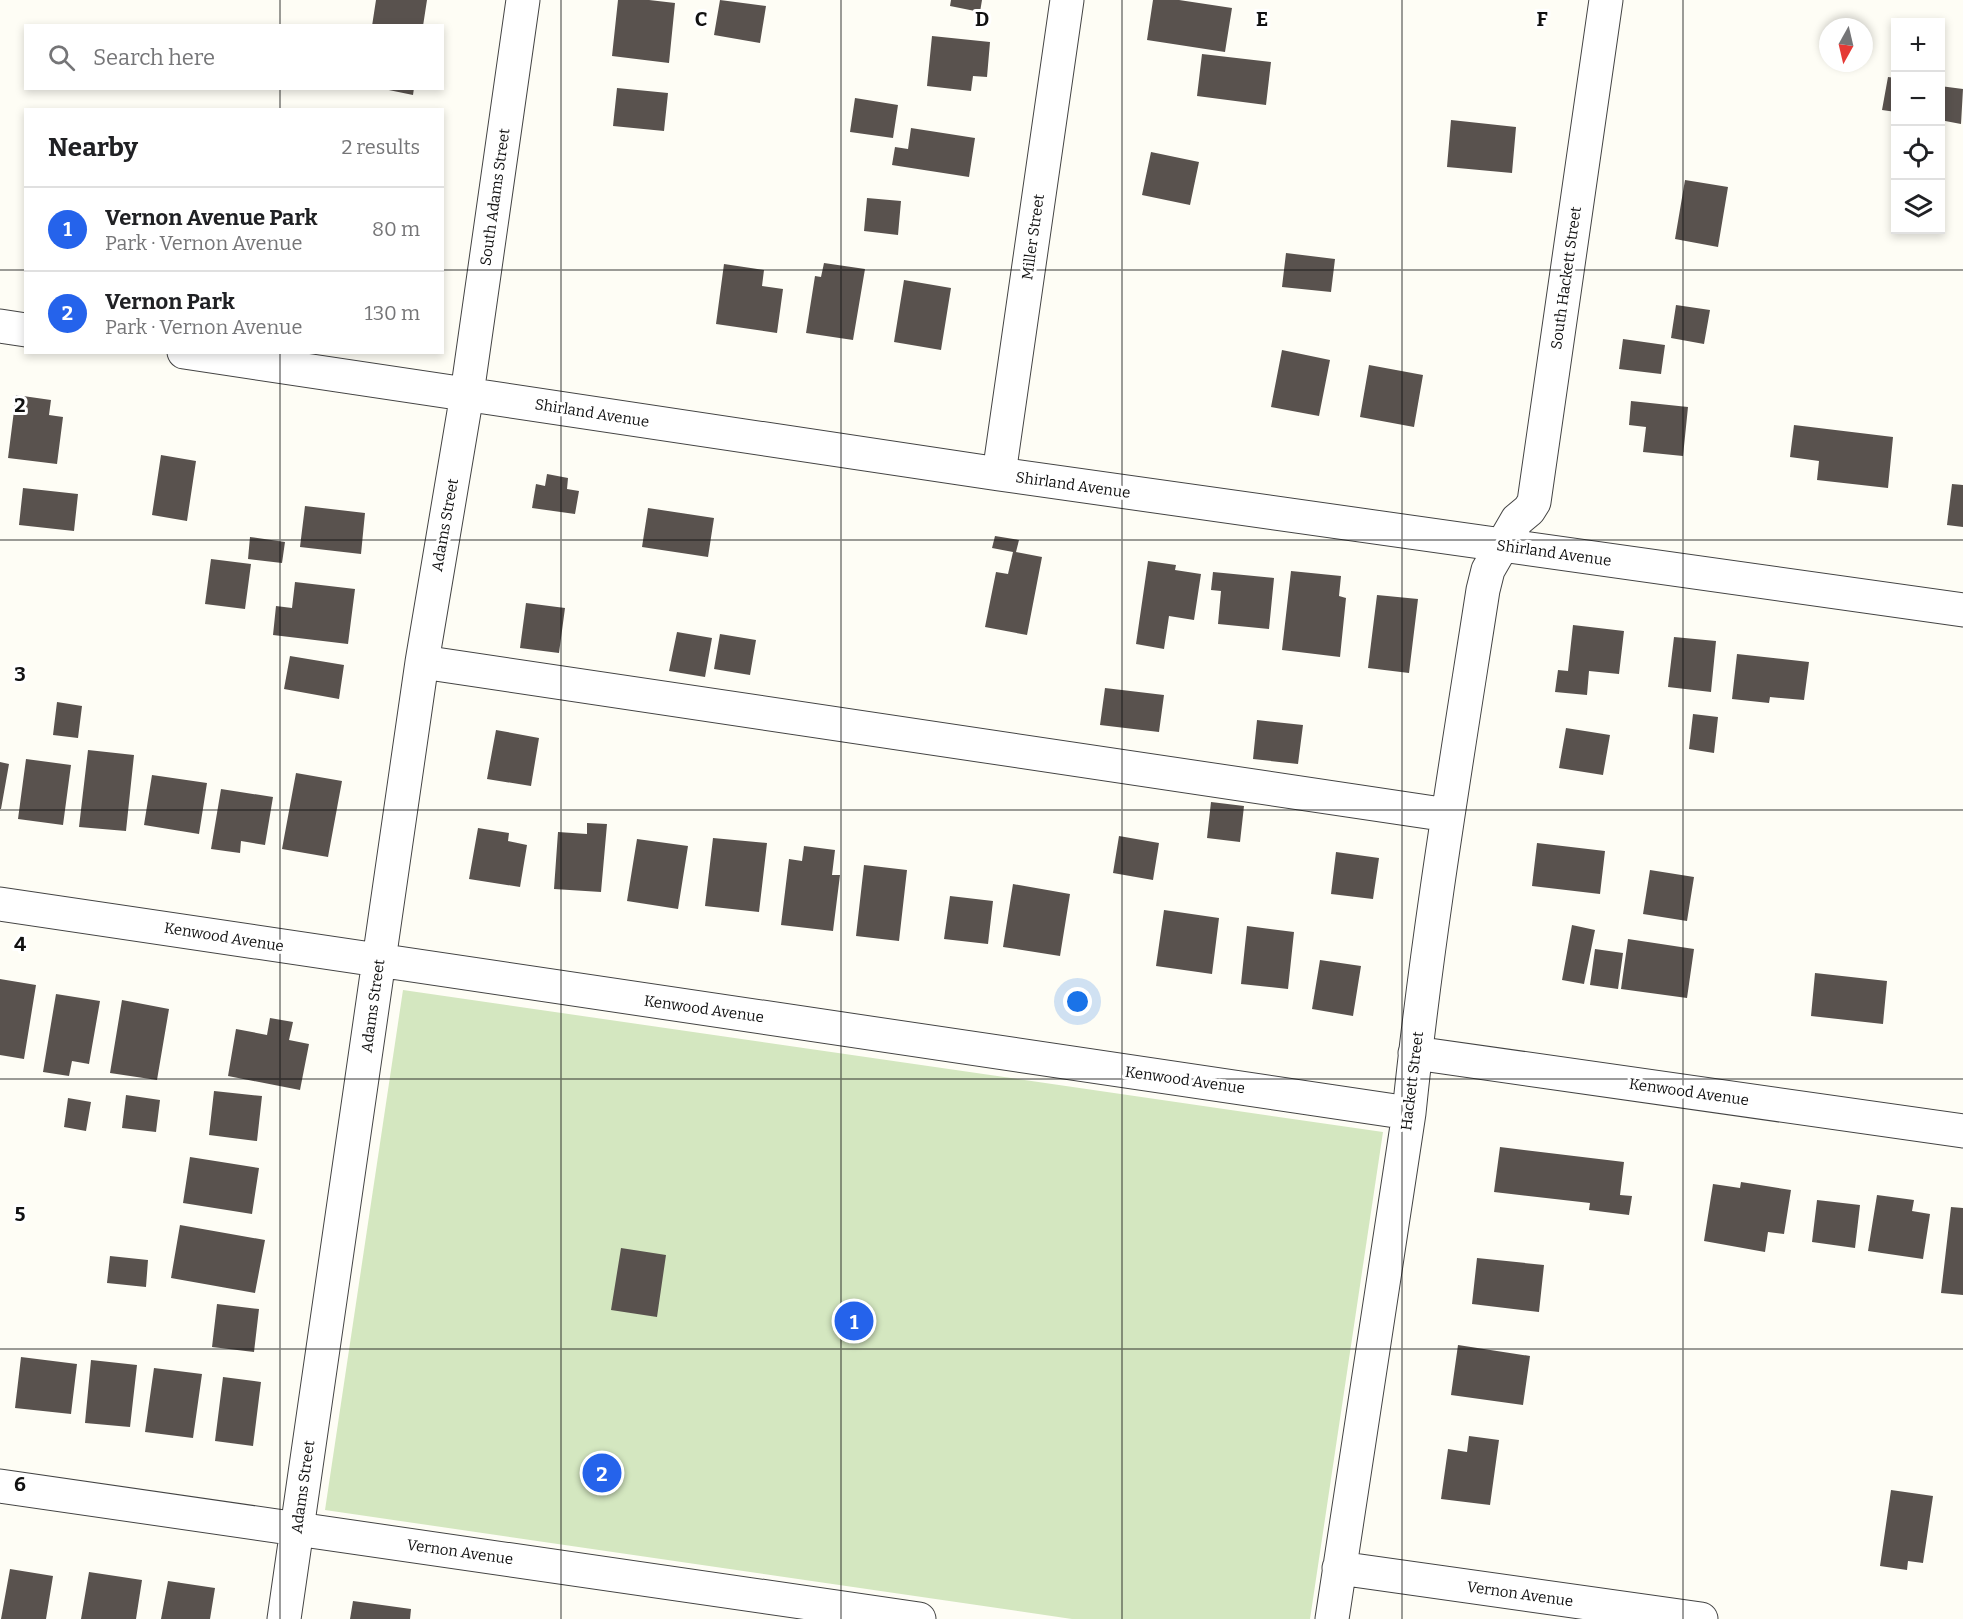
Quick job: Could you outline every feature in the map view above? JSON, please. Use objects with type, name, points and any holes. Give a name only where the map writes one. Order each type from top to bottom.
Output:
[{"type":"street","name":"South Adams Street","points":[[467,394],[523,0]]},
{"type":"street","name":"Miller Street","points":[[999,474],[1067,0]]},
{"type":"street","name":"South Hackett Street","points":[[1503,546],[1517,520],[1529,510],[1534,502],[1606,0]]},
{"type":"street","points":[[0,326],[24,330]]},
{"type":"street","name":"Shirland Avenue","points":[[197,354],[999,474],[1963,610]]},
{"type":"street","name":"Adams Street","points":[[284,1619],[422,662],[467,394]]},
{"type":"street","name":"Hackett Street","points":[[1332,1619],[1409,1113],[1415,1053],[1448,815],[1483,590],[1488,570],[1503,546]]},
{"type":"street","points":[[422,662],[1448,815]]},
{"type":"street","name":"Kenwood Avenue","points":[[0,904],[1409,1113]]},
{"type":"street","name":"Kenwood Avenue","points":[[1415,1053],[1963,1131]]},
{"type":"street","name":"Vernon Avenue","points":[[0,1486],[919,1619]]},
{"type":"street","name":"Vernon Avenue","points":[[1339,1568],[1701,1619]]},
{"type":"green space","points":[[403,990],[1383,1132],[1310,1619],[1072,1619],[325,1510]]},
{"type":"building","points":[[376,0],[427,0],[423,24],[372,24]]},
{"type":"building","points":[[618,0],[675,3],[669,63],[612,56]]},
{"type":"building","points":[[720,0],[766,6],[760,43],[714,35]]},
{"type":"building","points":[[951,0],[982,0],[980,12],[950,6]]},
{"type":"building","points":[[1153,0],[1179,0],[1232,8],[1225,52],[1147,40]]},
{"type":"building","points":[[932,36],[990,42],[987,77],[973,76],[971,91],[927,86]]},
{"type":"building","points":[[1202,54],[1271,62],[1266,105],[1197,96]]},
{"type":"building","points":[[1888,77],[1891,77],[1891,111],[1882,110]]},
{"type":"building","points":[[1945,87],[1963,89],[1961,124],[1945,121]]},
{"type":"building","points":[[617,88],[668,93],[664,131],[613,126]]},
{"type":"building","points":[[389,90],[414,90],[413,95]]},
{"type":"building","points":[[855,98],[898,105],[893,138],[850,132]]},
{"type":"building","points":[[1451,120],[1516,127],[1512,173],[1447,167]]},
{"type":"building","points":[[911,128],[975,138],[969,177],[892,165],[895,147],[908,149]]},
{"type":"building","points":[[1151,152],[1199,162],[1190,205],[1142,195]]},
{"type":"building","points":[[1685,180],[1728,187],[1718,247],[1675,239]]},
{"type":"building","points":[[867,198],[901,201],[898,235],[864,231]]},
{"type":"building","points":[[1286,253],[1335,259],[1331,292],[1282,287]]},
{"type":"building","points":[[824,263],[865,269],[853,340],[806,333],[815,276],[821,277]]},
{"type":"building","points":[[724,264],[764,270],[762,286],[783,289],[777,333],[716,324]]},
{"type":"building","points":[[904,280],[951,288],[941,350],[894,342]]},
{"type":"building","points":[[1676,305],[1710,310],[1704,344],[1671,338]]},
{"type":"building","points":[[1623,339],[1665,345],[1661,374],[1619,369]]},
{"type":"building","points":[[1282,350],[1330,360],[1319,416],[1271,407]]},
{"type":"building","points":[[1369,365],[1423,375],[1414,427],[1360,417]]},
{"type":"building","points":[[16,395],[51,400],[49,415],[63,417],[57,464],[8,458]]},
{"type":"building","points":[[1631,401],[1688,407],[1683,456],[1643,452],[1646,427],[1629,425]]},
{"type":"building","points":[[1794,425],[1893,437],[1888,488],[1817,480],[1819,461],[1790,457]]},
{"type":"building","points":[[161,455],[196,461],[187,521],[152,515]]},
{"type":"building","points":[[547,474],[568,478],[567,489],[579,491],[575,514],[532,508],[536,484],[545,486]]},
{"type":"building","points":[[1952,484],[1963,485],[1963,527],[1947,525]]},
{"type":"building","points":[[23,488],[78,494],[74,531],[19,525]]},
{"type":"building","points":[[305,506],[365,513],[361,554],[300,547]]},
{"type":"building","points":[[648,508],[714,518],[708,557],[642,547]]},
{"type":"building","points":[[995,536],[1019,540],[1016,552],[1042,557],[1027,635],[985,627],[996,572],[1008,574],[1013,552],[992,548]]},
{"type":"building","points":[[250,537],[285,542],[282,563],[248,559]]},
{"type":"building","points":[[211,559],[251,564],[245,609],[205,604]]},
{"type":"building","points":[[1148,561],[1176,565],[1175,570],[1201,574],[1194,620],[1169,616],[1164,649],[1136,644]]},
{"type":"building","points":[[1291,571],[1341,576],[1339,596],[1346,598],[1340,657],[1282,650]]},
{"type":"building","points":[[1213,572],[1274,578],[1269,629],[1218,624],[1221,591],[1211,590]]},
{"type":"building","points":[[295,582],[355,589],[348,644],[273,635],[276,606],[292,608]]},
{"type":"building","points":[[1377,595],[1418,599],[1409,673],[1368,668]]},
{"type":"building","points":[[526,603],[565,608],[559,653],[520,648]]},
{"type":"building","points":[[1573,625],[1624,631],[1619,674],[1589,671],[1587,695],[1555,692],[1558,670],[1568,671]]},
{"type":"building","points":[[677,632],[712,638],[705,677],[669,671]]},
{"type":"building","points":[[720,634],[756,640],[750,675],[714,669]]},
{"type":"building","points":[[1674,637],[1716,641],[1711,692],[1668,687]]},
{"type":"building","points":[[1737,654],[1809,662],[1804,700],[1770,697],[1769,703],[1732,699]]},
{"type":"building","points":[[290,656],[344,665],[339,699],[284,689]]},
{"type":"building","points":[[1105,688],[1164,695],[1159,732],[1100,725]]},
{"type":"building","points":[[57,702],[82,706],[78,738],[53,735]]},
{"type":"building","points":[[1693,714],[1718,717],[1714,753],[1689,749]]},
{"type":"building","points":[[1257,720],[1303,725],[1298,764],[1253,759]]},
{"type":"building","points":[[1566,728],[1610,735],[1603,775],[1559,768]]},
{"type":"building","points":[[496,730],[539,738],[531,786],[487,779]]},
{"type":"building","points":[[88,750],[134,755],[126,831],[79,827]]},
{"type":"building","points":[[26,759],[71,765],[63,825],[18,819]]},
{"type":"building","points":[[0,762],[9,764],[1,809],[0,809]]},
{"type":"building","points":[[296,773],[342,781],[328,857],[282,849]]},
{"type":"building","points":[[152,775],[207,783],[199,834],[144,825]]},
{"type":"building","points":[[221,789],[273,797],[265,845],[241,841],[240,853],[211,849]]},
{"type":"building","points":[[1211,802],[1244,806],[1240,842],[1207,838]]},
{"type":"building","points":[[587,823],[607,824],[601,892],[554,889],[558,832],[587,834]]},
{"type":"building","points":[[478,828],[509,833],[508,841],[527,845],[520,887],[469,879]]},
{"type":"building","points":[[1119,836],[1159,843],[1153,880],[1113,873]]},
{"type":"building","points":[[713,838],[767,843],[759,912],[705,906]]},
{"type":"building","points":[[637,839],[688,846],[678,909],[627,901]]},
{"type":"building","points":[[1537,843],[1605,851],[1600,894],[1532,886]]},
{"type":"building","points":[[804,846],[835,850],[832,875],[840,875],[833,931],[781,925],[789,859],[802,861]]},
{"type":"building","points":[[1336,852],[1379,858],[1373,899],[1331,894]]},
{"type":"building","points":[[864,865],[907,870],[899,941],[856,936]]},
{"type":"building","points":[[1650,870],[1694,877],[1687,921],[1643,914]]},
{"type":"building","points":[[1013,884],[1070,894],[1060,956],[1003,947]]},
{"type":"building","points":[[950,896],[993,901],[988,944],[944,939]]},
{"type":"building","points":[[1164,910],[1219,918],[1212,974],[1156,966]]},
{"type":"building","points":[[1572,925],[1595,930],[1584,984],[1562,980]]},
{"type":"building","points":[[1247,926],[1294,932],[1288,989],[1241,984]]},
{"type":"building","points":[[1628,939],[1694,949],[1687,998],[1621,989]]},
{"type":"building","points":[[1595,949],[1623,953],[1618,989],[1590,985]]},
{"type":"building","points":[[1320,960],[1361,966],[1353,1016],[1312,1009]]},
{"type":"building","points":[[1815,973],[1887,981],[1883,1024],[1811,1016]]},
{"type":"building","points":[[0,979],[36,985],[24,1059],[0,1055]]},
{"type":"building","points":[[56,994],[100,1001],[89,1064],[72,1061],[69,1076],[43,1072]]},
{"type":"building","points":[[122,1000],[169,1009],[157,1080],[110,1073]]},
{"type":"building","points":[[270,1018],[293,1022],[289,1040],[309,1044],[300,1090],[228,1076],[236,1029],[267,1035]]},
{"type":"building","points":[[214,1091],[262,1096],[257,1141],[209,1135]]},
{"type":"building","points":[[126,1095],[160,1100],[156,1132],[122,1128]]},
{"type":"building","points":[[68,1098],[91,1102],[86,1131],[64,1127]]},
{"type":"building","points":[[1500,1147],[1624,1162],[1620,1195],[1632,1196],[1629,1215],[1589,1210],[1590,1203],[1494,1192]]},
{"type":"building","points":[[190,1157],[259,1168],[252,1214],[183,1203]]},
{"type":"building","points":[[1741,1182],[1791,1190],[1784,1234],[1768,1232],[1765,1252],[1704,1241],[1713,1184],[1740,1188]]},
{"type":"building","points":[[1877,1195],[1914,1200],[1912,1211],[1930,1214],[1923,1259],[1868,1251]]},
{"type":"building","points":[[1817,1200],[1860,1205],[1855,1248],[1812,1242]]},
{"type":"building","points":[[1951,1207],[1963,1208],[1963,1295],[1941,1293]]},
{"type":"building","points":[[180,1225],[265,1240],[255,1293],[171,1278]]},
{"type":"building","points":[[621,1248],[666,1255],[657,1317],[611,1310]]},
{"type":"building","points":[[110,1256],[148,1260],[146,1287],[107,1283]]},
{"type":"building","points":[[1477,1258],[1544,1265],[1539,1312],[1472,1304]]},
{"type":"building","points":[[217,1304],[259,1309],[254,1352],[212,1347]]},
{"type":"building","points":[[1458,1345],[1530,1356],[1523,1405],[1451,1395]]},
{"type":"building","points":[[21,1357],[77,1364],[71,1414],[15,1408]]},
{"type":"building","points":[[91,1360],[137,1365],[130,1427],[85,1423]]},
{"type":"building","points":[[154,1368],[202,1374],[193,1438],[145,1432]]},
{"type":"building","points":[[223,1377],[261,1382],[253,1446],[215,1441]]},
{"type":"building","points":[[1469,1436],[1499,1440],[1490,1505],[1441,1499],[1448,1449],[1467,1452]]},
{"type":"building","points":[[1891,1490],[1933,1496],[1923,1563],[1908,1561],[1907,1570],[1880,1566]]},
{"type":"building","points":[[10,1569],[53,1576],[46,1619],[1,1619]]},
{"type":"building","points":[[89,1572],[142,1580],[136,1619],[81,1619]]},
{"type":"building","points":[[168,1581],[215,1588],[210,1619],[161,1619]]},
{"type":"building","points":[[353,1601],[411,1609],[410,1619],[350,1619]]},
{"type":"place","name":"Vernon Avenue Park","points":[[854,1321]]},
{"type":"place","name":"Vernon Park","points":[[602,1473]]}]
